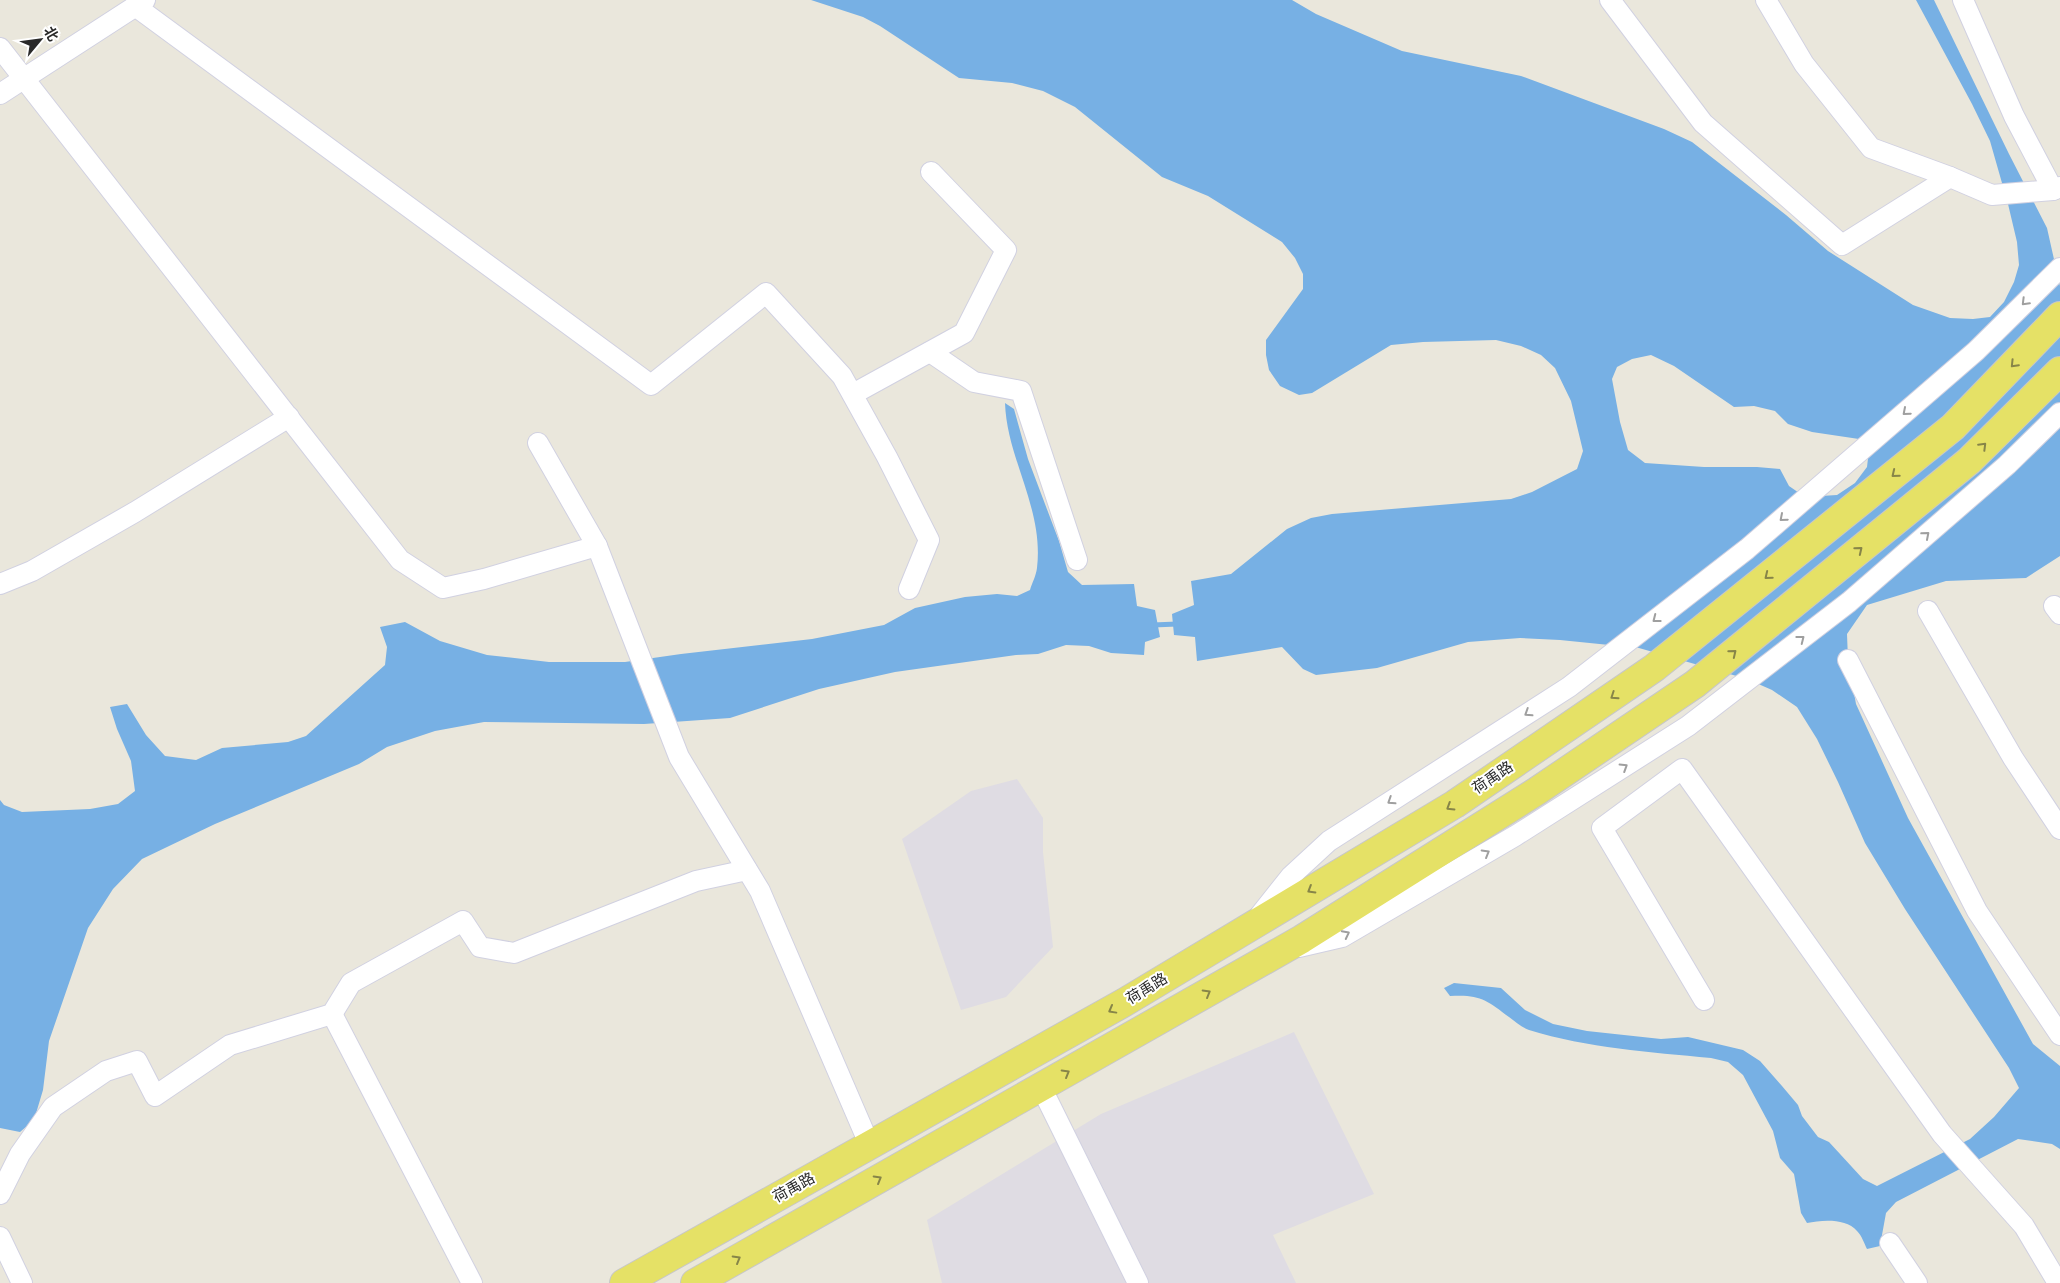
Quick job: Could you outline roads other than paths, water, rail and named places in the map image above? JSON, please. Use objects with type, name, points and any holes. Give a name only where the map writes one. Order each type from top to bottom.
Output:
[{"type":"main road","name":"荷禹路","points":[[624,1283],[1125,1002],[1455,804],[1654,668],[1953,426],[2060,316]]},
{"type":"main road","points":[[695,1283],[1282,950],[1537,790],[1695,684],[1968,461],[2060,370]]},
{"type":"street","points":[[1610,0],[1703,123],[1842,245],[1950,177]]},
{"type":"street","points":[[1766,0],[1804,64],[1871,148],[1950,177],[1992,195],[2056,189],[2014,116],[1962,0]]},
{"type":"street","points":[[0,94],[140,3],[651,385],[766,293],[842,376],[887,457],[929,540],[909,588]]},
{"type":"street","points":[[0,48],[400,560],[443,588],[484,579],[597,546]]},
{"type":"street","points":[[853,394],[964,333],[1006,250],[931,172]]},
{"type":"street","points":[[1250,927],[1291,876],[1329,842],[1569,687],[1747,549],[1976,351],[2060,268]]},
{"type":"street","points":[[930,352],[974,382],[1021,391],[1078,560]]},
{"type":"street","points":[[1282,950],[1342,937],[1524,831],[1688,726],[1849,602],[2007,466],[2060,413]]},
{"type":"street","points":[[0,584],[32,571],[135,512],[289,417]]},
{"type":"street","points":[[538,443],[597,546],[679,758],[760,891],[870,1146]]},
{"type":"street","points":[[1928,611],[2013,758],[2060,829]]},
{"type":"street","points":[[1848,660],[1977,910],[2060,1035]]},
{"type":"street","points":[[1704,1000],[1602,828],[1682,769],[1942,1134],[2024,1226],[2058,1283]]},
{"type":"street","points":[[0,1194],[20,1154],[53,1106],[106,1070],[137,1061],[155,1096],[230,1045],[332,1014],[351,983],[463,921],[480,948],[514,953],[696,881],[747,870]]},
{"type":"street","points":[[332,1014],[472,1283]]},
{"type":"street","points":[[1041,1087],[1138,1283]]},
{"type":"street","points":[[0,1237],[22,1283]]},
{"type":"street","points":[[1890,1243],[1917,1283]]},
{"type":"water","points":[[811,0],[1292,0],[1316,14],[1402,51],[1521,76],[1664,129],[1692,142],[1786,215],[1828,251],[1913,305],[1950,318],[1973,319],[1990,317],[2004,302],[2014,282],[2019,265],[2017,242],[1990,141],[1916,0],[1934,0],[2047,228],[2060,286],[2060,556],[2026,578],[1946,581],[1867,605],[1847,634],[1848,660],[1856,704],[1908,818],[2033,1044],[2060,1066],[2060,1149],[2052,1144],[2018,1139],[1896,1202],[1886,1213],[1880,1246],[1867,1249],[1859,1233],[1847,1224],[1834,1221],[1807,1223],[1801,1213],[1794,1174],[1780,1158],[1773,1131],[1743,1075],[1728,1062],[1711,1058],[1596,1045],[1551,1036],[1524,1028],[1495,1006],[1482,999],[1468,996],[1450,996],[1444,988],[1454,983],[1501,988],[1525,1010],[1553,1024],[1587,1031],[1661,1039],[1688,1037],[1743,1050],[1760,1061],[1782,1086],[1798,1105],[1802,1116],[1818,1137],[1829,1142],[1863,1179],[1877,1186],[1970,1139],[1994,1117],[2019,1088],[2009,1068],[1905,909],[1865,843],[1817,739],[1797,707],[1772,690],[1747,679],[1639,648],[1560,640],[1520,638],[1468,642],[1377,668],[1316,675],[1303,669],[1282,647],[1197,661],[1195,637],[1174,635],[1172,614],[1194,605],[1191,581],[1231,574],[1287,529],[1311,518],[1332,514],[1511,499],[1532,492],[1577,469],[1583,451],[1571,401],[1555,368],[1541,355],[1521,346],[1496,340],[1423,342],[1391,345],[1312,393],[1299,395],[1280,386],[1269,370],[1266,340],[1303,289],[1303,274],[1295,258],[1282,242],[1208,196],[1162,177],[1075,107],[1043,91],[1012,83],[959,78],[880,26],[863,17]],"holes":[[[1651,355],[1674,366],[1734,407],[1754,406],[1775,411],[1788,424],[1812,432],[1859,439],[1869,450],[1867,467],[1855,483],[1837,495],[1805,497],[1789,486],[1780,469],[1645,463],[1628,450],[1620,422],[1612,379],[1617,367],[1632,359]]]},
{"type":"water","points":[[1005,403],[1014,409],[1028,459],[1059,541],[1068,572],[1082,585],[1134,584],[1137,606],[1155,610],[1160,637],[1145,642],[1144,655],[1111,653],[1089,646],[1066,645],[1038,654],[1016,655],[895,672],[819,689],[730,718],[644,724],[484,722],[435,731],[387,747],[359,764],[215,824],[142,859],[113,889],[88,928],[49,1041],[43,1090],[34,1120],[20,1132],[0,1128],[0,800],[4,805],[22,812],[90,809],[118,804],[135,791],[131,761],[110,707],[127,704],[146,735],[165,756],[196,760],[222,748],[288,742],[306,736],[385,665],[387,647],[380,627],[405,622],[440,641],[487,655],[549,662],[625,662],[812,639],[884,625],[915,608],[965,597],[997,594],[1017,596],[1030,590],[1036,571],[1038,546],[1030,504],[1007,424]]},
{"type":"waterway","points":[[1153,625],[1177,624]]}]
